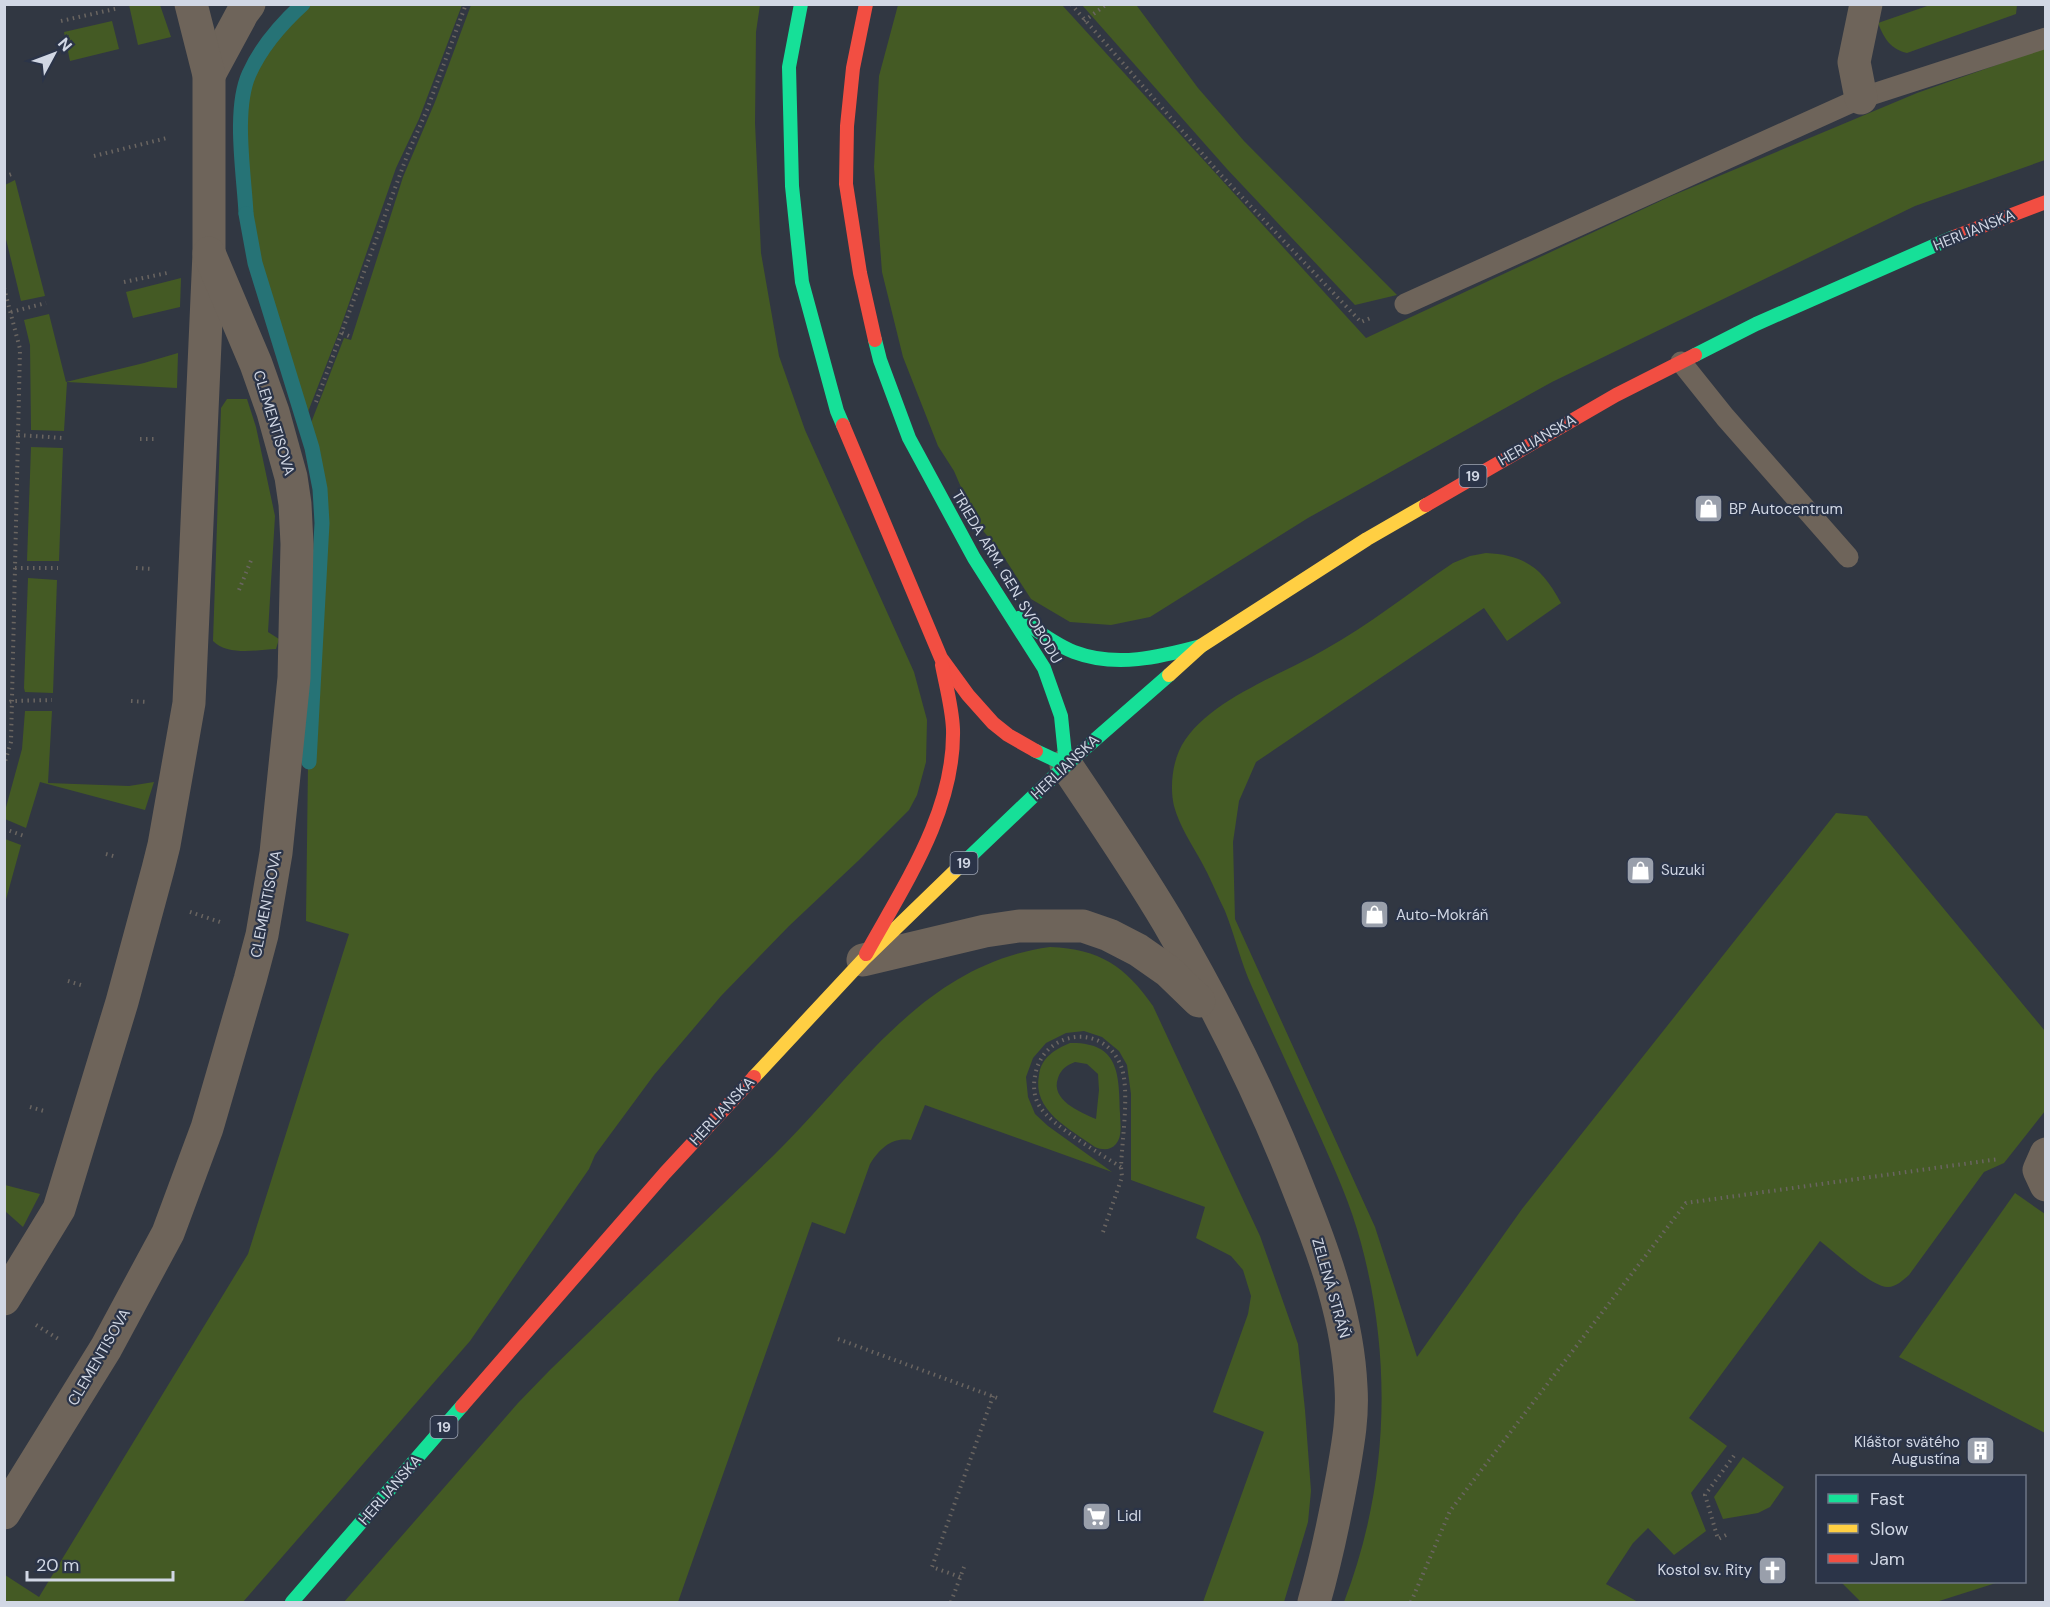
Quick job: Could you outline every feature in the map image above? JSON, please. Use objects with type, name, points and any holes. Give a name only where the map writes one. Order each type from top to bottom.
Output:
[{"type":"main road","points":[[801,4],[789,67],[792,186],[802,282],[837,411],[941,658],[954,729],[951,761],[944,794],[919,854],[863,960]]},
{"type":"main road","name":"TRIEDA ARM. GEN. SVOBODU","points":[[866,4],[853,68],[847,126],[846,184],[860,273],[880,360],[909,438],[974,558],[1035,652],[1055,696],[1061,716],[1066,765]]},
{"type":"main road","name":"HERLIANSKA","points":[[292,1602],[664,1173],[863,960],[1066,765],[1201,646],[1367,539],[1616,395],[1756,324],[1965,232],[2046,202]]},
{"type":"main road","points":[[1008,610],[1045,636],[1074,651],[1096,658],[1120,661],[1155,658],[1201,646]]},
{"type":"main road","points":[[941,658],[984,715],[997,728],[1020,745],[1066,765]]},
{"type":"street","name":"CLEMENTISOVA","points":[[4,1299],[59,1209],[122,1002],[164,845],[189,703],[209,253],[209,75],[191,4]]},
{"type":"street","points":[[209,75],[249,4]]},
{"type":"street","points":[[1861,98],[1854,62],[1866,4]]},
{"type":"street","name":"CLEMENTISOVA","points":[[4,1512],[106,1348],[168,1233],[207,1128],[250,980],[262,935],[276,853],[294,678],[297,544],[291,477],[273,412],[256,364],[209,253]]},
{"type":"street","name":"ZELENÁ STRÁŇ","points":[[1066,765],[1127,856],[1168,923],[1224,1025],[1268,1117],[1310,1219],[1342,1318],[1348,1352],[1352,1420],[1330,1541],[1314,1602]]},
{"type":"street","points":[[863,960],[985,931],[1019,926],[1083,926],[1109,935],[1138,950],[1168,971],[1224,1025]]},
{"type":"lane","points":[[1405,304],[1861,98],[2046,38]]},
{"type":"lane","points":[[1681,362],[1725,417],[1848,557]]},
{"type":"path","points":[[283,448],[307,425],[466,4]]},
{"type":"path","points":[[1071,4],[1220,174],[1361,322],[1405,304]]},
{"type":"path","points":[[1084,21],[1107,4]]},
{"type":"path","points":[[60,21],[119,8]]},
{"type":"path","points":[[94,156],[209,127]]},
{"type":"path","points":[[4,177],[14,173]]},
{"type":"path","points":[[4,288],[20,349],[11,742],[4,765]]},
{"type":"path","points":[[11,312],[46,303]]},
{"type":"path","points":[[342,333],[351,337]]},
{"type":"path","points":[[18,435],[63,438]]},
{"type":"path","points":[[237,594],[254,554]]},
{"type":"path","points":[[15,568],[58,568]]},
{"type":"path","points":[[4,704],[12,701],[52,700]]},
{"type":"path","points":[[4,829],[24,836]]},
{"type":"path","points":[[189,912],[221,922]]},
{"type":"path","points":[[1103,1232],[1122,1177],[1125,1087],[1121,1067],[1113,1053],[1100,1041],[1084,1036],[1059,1042],[1047,1050],[1039,1060],[1033,1083],[1037,1103],[1052,1120],[1121,1167]]},
{"type":"path","points":[[1411,1602],[1450,1511],[1686,1203],[2009,1157]]},
{"type":"path","points":[[34,1323],[63,1342]]},
{"type":"path","points":[[838,1339],[1000,1399]]},
{"type":"path","points":[[960,1577],[932,1567],[993,1396]]},
{"type":"path","points":[[1725,1535],[1718,1539],[1705,1495],[1736,1453]]},
{"type":"path","points":[[951,1602],[964,1567]]},
{"type":"green space","points":[[129,5],[160,5],[171,37],[138,45]]},
{"type":"green space","points":[[309,5],[462,5],[419,119],[396,168],[339,332],[306,417],[258,262],[250,219],[243,135],[252,76],[282,29]]},
{"type":"green space","points":[[471,5],[760,5],[756,32],[755,123],[761,253],[779,356],[805,430],[914,672],[927,720],[926,762],[917,795],[909,810],[789,926],[721,996],[654,1075],[595,1155],[589,1169],[470,1341],[243,1602],[5,1602],[5,1575],[39,1597],[248,1254],[349,934],[306,921],[308,764],[313,761],[326,519],[323,487],[309,428],[344,338],[351,340],[403,177],[435,102]]},
{"type":"green space","points":[[898,5],[1062,5],[1366,338],[1669,197],[1917,93],[2045,48],[2045,160],[1915,206],[1552,382],[1308,518],[1150,617],[1111,625],[1070,622],[1031,599],[998,548],[977,524],[954,471],[938,446],[903,357],[882,272],[874,167],[879,76]]},
{"type":"green space","points":[[1082,5],[1138,5],[1198,88],[1244,141],[1397,295],[1355,305],[1227,169]]},
{"type":"green space","points":[[1930,5],[2017,5],[2016,14],[1907,53],[1896,49],[1888,42],[1878,23]]},
{"type":"green space","points":[[112,21],[119,49],[70,61],[64,32]]},
{"type":"green space","points":[[15,180],[45,296],[21,301],[5,235],[5,185]]},
{"type":"green space","points":[[181,278],[180,307],[133,318],[126,292]]},
{"type":"green space","points":[[49,314],[66,382],[178,353],[177,388],[67,382],[64,431],[31,430],[30,345],[24,320]]},
{"type":"green space","points":[[227,399],[247,399],[256,427],[275,516],[268,632],[279,639],[276,649],[251,651],[226,649],[213,641],[221,408]]},
{"type":"green space","points":[[31,447],[63,448],[59,561],[27,561]]},
{"type":"green space","points":[[1486,553],[1512,557],[1532,566],[1547,581],[1561,603],[1507,641],[1484,608],[1256,762],[1239,801],[1233,842],[1235,919],[1375,1227],[1417,1357],[1522,1209],[1836,813],[1867,816],[2045,1031],[2045,1111],[2004,1163],[1984,1172],[1909,1275],[1894,1286],[1881,1285],[1863,1275],[1820,1241],[1689,1418],[1727,1446],[1691,1493],[1706,1531],[1674,1555],[1648,1528],[1633,1543],[1606,1584],[1638,1602],[1344,1602],[1359,1559],[1370,1515],[1381,1424],[1378,1333],[1371,1288],[1357,1229],[1342,1188],[1248,978],[1225,911],[1182,827],[1173,799],[1173,771],[1179,751],[1190,734],[1205,718],[1243,692],[1341,640],[1453,563]]},
{"type":"green space","points":[[28,578],[57,580],[53,693],[25,692],[24,688]]},
{"type":"green space","points":[[25,711],[52,711],[48,783],[129,786],[154,782],[145,810],[40,782],[26,828],[5,819],[5,811],[22,749]]},
{"type":"green space","points":[[4,839],[21,845],[5,903]]},
{"type":"green space","points":[[1050,947],[1083,951],[1110,962],[1143,992],[1153,1006],[1260,1236],[1298,1344],[1311,1491],[1308,1522],[1284,1602],[1203,1602],[1264,1432],[1213,1412],[1248,1314],[1251,1296],[1243,1270],[1231,1256],[1196,1238],[1205,1207],[1131,1180],[1131,1094],[1127,1065],[1119,1051],[1102,1037],[1084,1031],[1066,1033],[1046,1043],[1033,1058],[1026,1077],[1028,1097],[1035,1114],[1048,1126],[1112,1172],[925,1105],[911,1140],[892,1142],[878,1153],[870,1164],[845,1234],[812,1222],[678,1602],[344,1602],[518,1403],[773,1156],[895,1027],[929,999],[965,975],[1005,957]]},
{"type":"green space","points":[[1070,1043],[1086,1044],[1098,1048],[1107,1054],[1117,1073],[1121,1129],[1118,1141],[1109,1149],[1095,1147],[1074,1133],[1047,1109],[1041,1099],[1038,1088],[1040,1069],[1054,1051]],"holes":[[[1075,1062],[1087,1064],[1098,1074],[1096,1119],[1068,1104],[1058,1093],[1058,1078],[1063,1070]]]},
{"type":"green space","points":[[5,1185],[40,1194],[23,1227],[5,1211]]},
{"type":"green space","points":[[2015,1193],[2045,1214],[2045,1433],[1899,1357]]},
{"type":"green space","points":[[1743,1457],[1784,1487],[1770,1507],[1758,1513],[1723,1519],[1714,1497]]},
{"type":"green space","points":[[1842,1583],[1996,1583],[1936,1602],[1861,1602]]},
{"type":"waterway","points":[[246,213],[240,124],[244,89],[249,74],[266,45],[303,4]]},
{"type":"waterway","points":[[246,214],[255,263],[312,448],[320,489],[322,523],[309,762]]},
{"type":"traffic: fast","points":[[801,4],[789,67],[792,186],[802,282],[837,411],[843,425]]},
{"type":"traffic: fast","points":[[1695,355],[1756,324],[1954,237]]},
{"type":"traffic: fast","points":[[875,340],[880,360],[909,438],[974,558],[1044,668],[1061,716],[1066,765],[1036,751]]},
{"type":"traffic: fast","points":[[1019,618],[1067,649],[1090,657],[1138,659],[1201,646]]},
{"type":"traffic: fast","points":[[957,869],[1066,765],[1169,675]]},
{"type":"traffic: fast","points":[[292,1602],[462,1406]]},
{"type":"traffic: slow","points":[[1169,675],[1201,646],[1367,539],[1426,505]]},
{"type":"traffic: slow","points":[[754,1077],[863,960],[957,869]]},
{"type":"traffic: jam","points":[[866,4],[853,68],[847,126],[846,184],[860,273],[875,340]]},
{"type":"traffic: jam","points":[[1954,237],[2046,202]]},
{"type":"traffic: jam","points":[[1426,505],[1616,395],[1695,355]]},
{"type":"traffic: jam","points":[[843,425],[941,658],[968,695],[993,723],[1008,735],[1036,751]]},
{"type":"traffic: jam","points":[[866,954],[911,874],[946,789],[953,729],[942,665]]},
{"type":"traffic: jam","points":[[462,1406],[665,1173],[754,1077]]},
{"type":"place","name":"BP Autocentrum","points":[[1708,509]]},
{"type":"place","name":"Suzuki","points":[[1640,870]]},
{"type":"place","name":"Auto-Mokráň","points":[[1375,915]]},
{"type":"place","name":"Kláštor svätého Augustína","points":[[1981,1451]]},
{"type":"place","name":"Lidl","points":[[1096,1516]]},
{"type":"place","name":"Kostol sv. Rity","points":[[1773,1570]]}]
